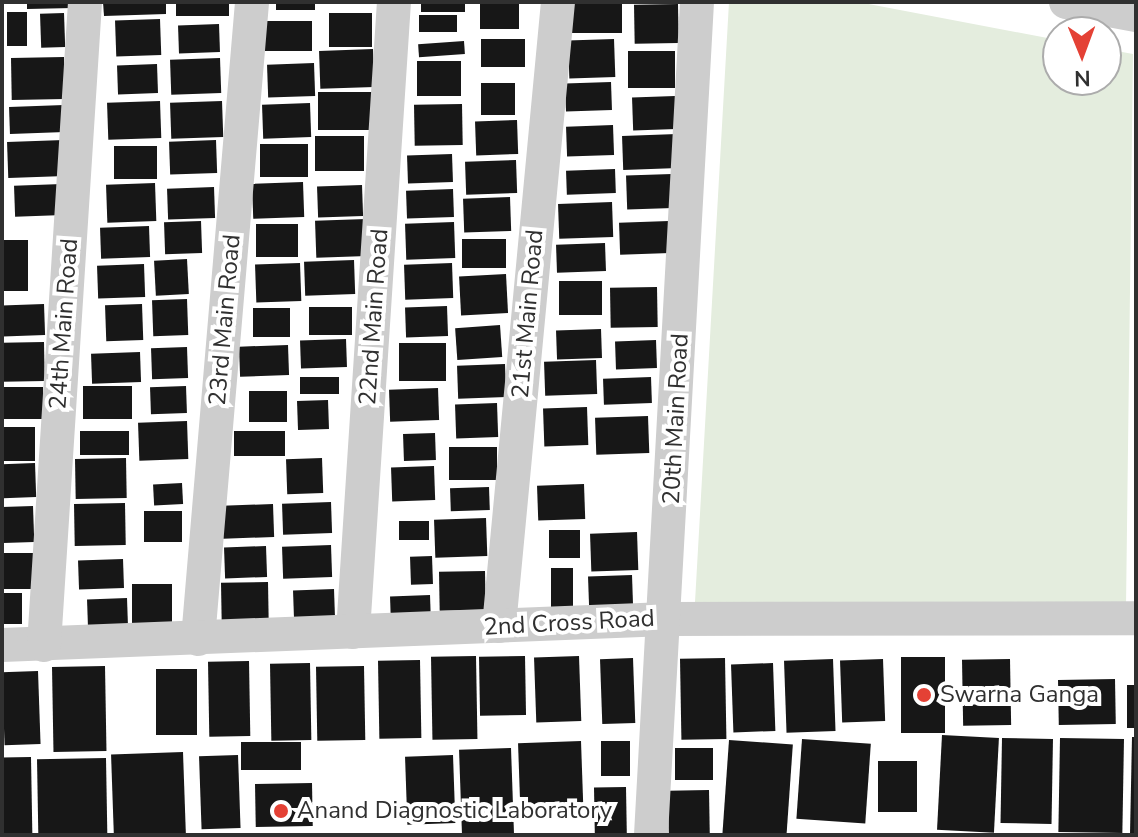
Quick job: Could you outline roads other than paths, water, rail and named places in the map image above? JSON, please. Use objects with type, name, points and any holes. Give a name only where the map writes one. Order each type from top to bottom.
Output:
[{"type":"street","name":"24th Main Road","points":[[44,645],[85,2]]},
{"type":"street","name":"23rd Main Road","points":[[198,639],[252,2]]},
{"type":"street","name":"22nd Main Road","points":[[353,632],[394,2]]},
{"type":"street","name":"21st Main Road","points":[[499,626],[558,2]]},
{"type":"street","name":"20th Main Road","points":[[651,835],[666,619],[697,2]]},
{"type":"street","points":[[1066,2],[1136,15]]},
{"type":"street","name":"2nd Cross Road","points":[[2,645],[666,619],[1136,618]]},
{"type":"place","name":"Swarna Ganga","points":[[924,695]]},
{"type":"place","name":"Anand Diagnostic Laboratory","points":[[281,811]]}]
